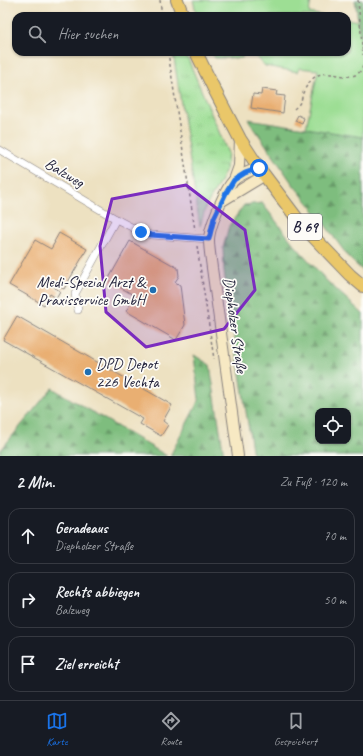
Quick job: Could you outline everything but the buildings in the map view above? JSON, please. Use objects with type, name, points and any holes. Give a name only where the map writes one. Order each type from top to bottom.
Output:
[{"type":"main road","points":[[177,0],[182,12]]},
{"type":"main road","name":"B 69","points":[[198,56],[212,87],[240,139],[262,171],[302,225],[350,275],[363,286]]},
{"type":"main road","name":"Diepholzer Straße","points":[[238,456],[209,239],[214,218],[234,180],[239,166],[240,139]]},
{"type":"main road","points":[[234,180],[245,173],[262,171]]},
{"type":"main road","points":[[222,201],[262,171]]},
{"type":"street","name":"Balzweg","points":[[0,150],[141,232],[151,235],[209,239]]},
{"type":"street","points":[[78,310],[75,294],[116,218]]},
{"type":"path","points":[[160,0],[162,12]]},
{"type":"path","points":[[358,0],[363,54]]},
{"type":"path","points":[[169,56],[202,281]]},
{"type":"path","points":[[294,109],[300,103],[304,91],[310,82],[316,76],[328,74],[354,76],[360,72],[363,66]]},
{"type":"highlighted area","points":[[186,185],[245,230],[255,290],[224,329],[146,347],[106,312],[100,246],[112,199]]},
{"type":"green space","points":[[193,0],[311,0],[309,12],[196,12]]},
{"type":"green space","points":[[355,0],[363,0],[363,55]]},
{"type":"green space","points":[[351,20],[358,21],[363,55],[363,137],[306,128],[318,70],[299,68],[298,72],[265,66],[257,57],[250,56],[351,56]]},
{"type":"green space","points":[[174,56],[187,56],[228,153],[226,169],[206,206],[200,226]]},
{"type":"green space","points":[[214,56],[243,56],[242,58],[215,58]]},
{"type":"green space","points":[[248,119],[363,137],[363,271],[349,258],[318,215],[292,183]]},
{"type":"green space","points":[[262,203],[293,243],[327,281],[363,314],[363,456],[253,456],[224,272],[223,248],[229,226],[244,205]]},
{"type":"green space","points":[[194,355],[210,365],[224,456],[170,456],[199,400]]},
{"type":"green space","points":[[52,388],[167,456],[0,456],[0,451]]},
{"type":"place","name":"Medi-Spezial Arzt & Praxisservice GmbH","points":[[153,290]]},
{"type":"place","name":"DPD Depot 226 Vechta","points":[[88,372]]},
{"type":"route","points":[[141,232],[151,235],[209,239],[214,218],[234,180],[245,173],[259,168]]}]
